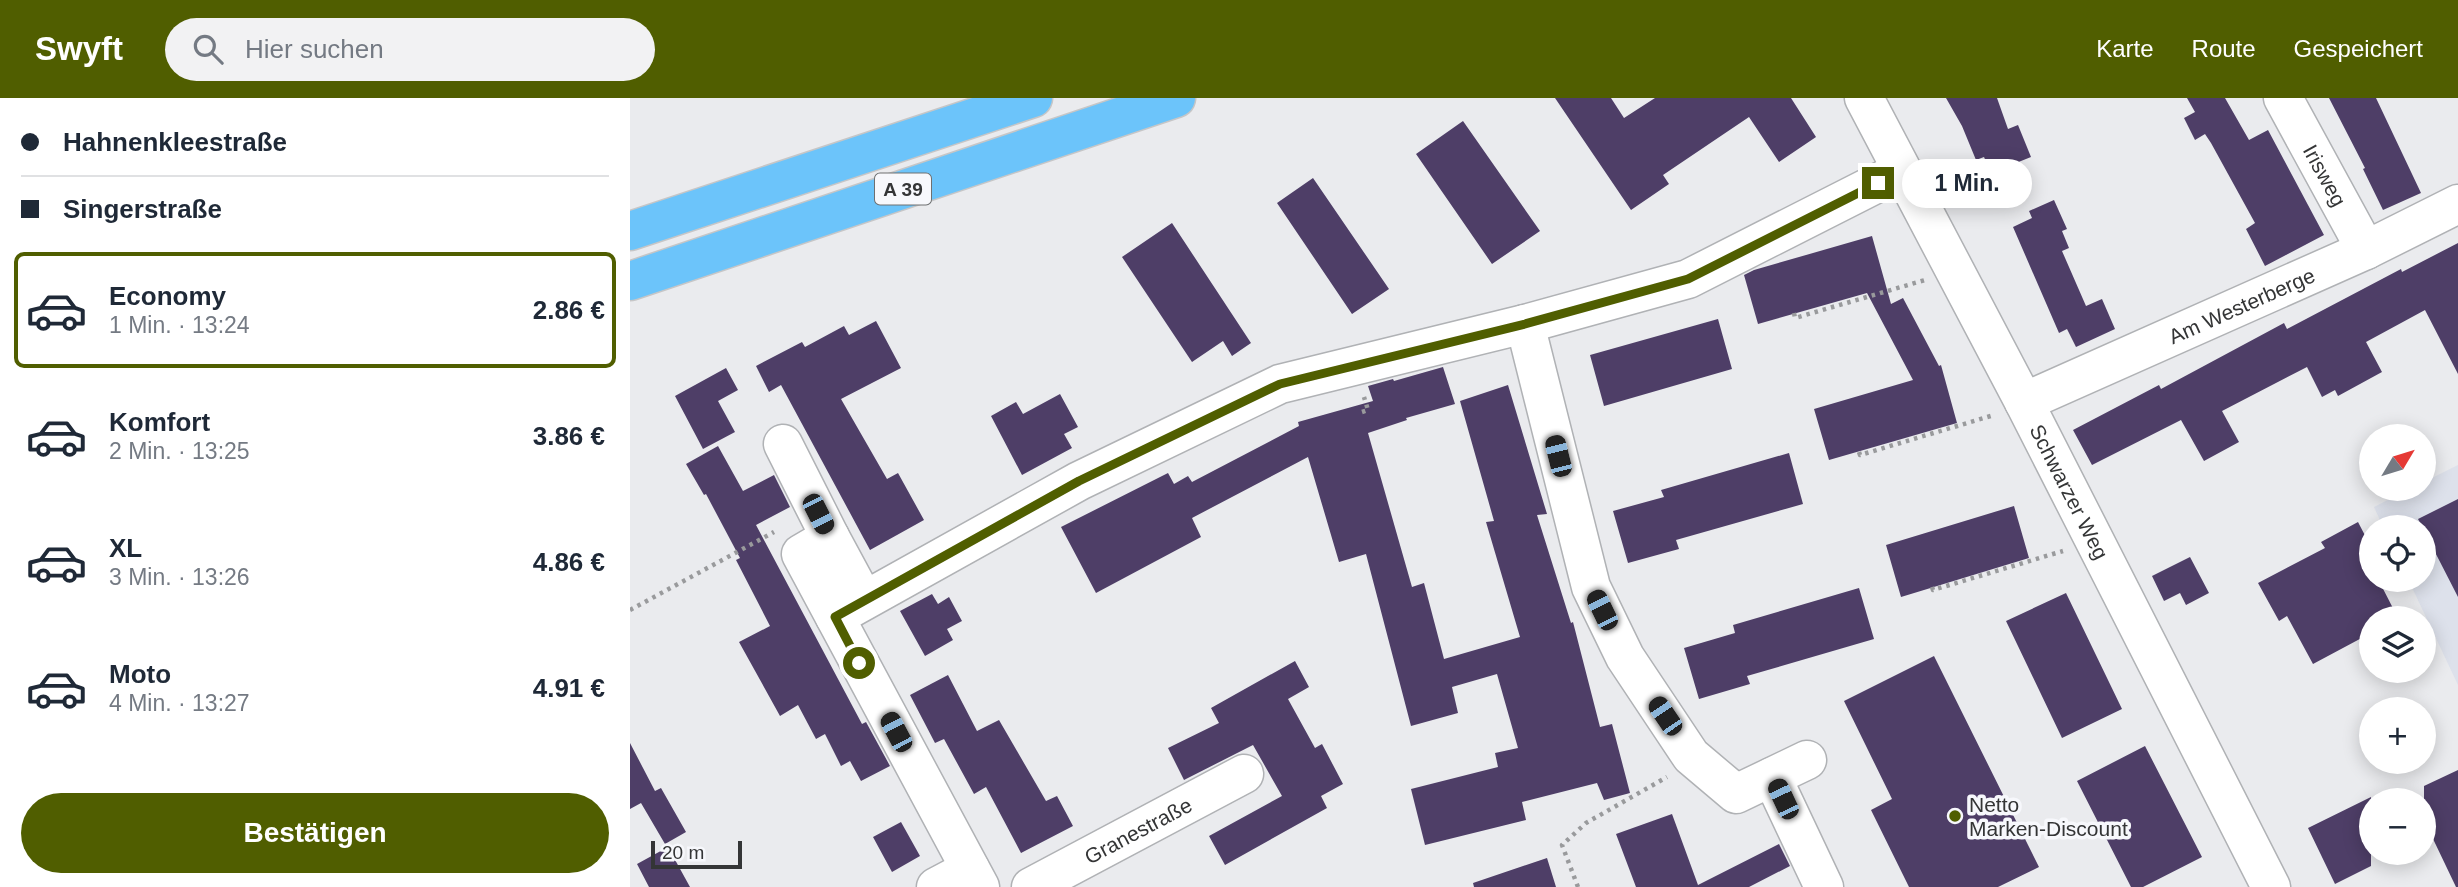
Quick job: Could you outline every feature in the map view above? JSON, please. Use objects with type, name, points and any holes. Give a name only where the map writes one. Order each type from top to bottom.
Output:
[{"type":"highway","name":"A 39","points":[[630,231],[1032,98]]},
{"type":"highway","name":"A 39","points":[[630,281],[1176,98]]},
{"type":"street","name":"Schwarzer Weg","points":[[1864,98],[2025,404],[2272,887]]},
{"type":"street","name":"Irisweg","points":[[2283,98],[2366,250]]},
{"type":"street","points":[[850,609],[1079,481],[1280,384],[1525,324],[1688,279],[1902,171]]},
{"type":"street","name":"Am Westerberge","points":[[2025,404],[2366,250],[2458,204]]},
{"type":"street","points":[[1525,324],[1591,587],[1625,656],[1691,755],[1737,794],[1807,760]]},
{"type":"street","points":[[783,444],[816,546],[850,609],[975,878],[936,887]]},
{"type":"street","name":"Granestraße","points":[[1031,887],[1244,774]]},
{"type":"street","points":[[1772,777],[1824,887]]},
{"type":"path","points":[[1794,313],[1796,318],[1857,298],[1955,272]]},
{"type":"path","points":[[1859,452],[1860,455],[2025,404]]},
{"type":"path","points":[[630,610],[775,532],[816,546]]},
{"type":"path","points":[[1932,587],[1933,590],[2095,541]]},
{"type":"path","points":[[1578,887],[1562,845],[1586,823],[1684,768],[1691,755]]},
{"type":"shaded area","points":[[2458,465],[2458,685],[2436,638],[2436,606],[2421,606],[2414,592],[2436,592],[2436,515],[2378,515],[2374,507],[2386,501],[2436,501],[2436,476]]},
{"type":"building","points":[[1555,98],[1611,98],[1624,118],[1655,98],[1791,98],[1816,137],[1779,162],[1749,117],[1663,175],[1669,184],[1631,210]]},
{"type":"building","points":[[1946,98],[1997,98],[2008,129],[2018,125],[2031,157],[1991,173],[1984,157],[1976,160],[1962,126]]},
{"type":"building","points":[[2187,98],[2225,98],[2249,140],[2268,130],[2324,235],[2265,266],[2246,229],[2255,223],[2205,134],[2195,140],[2184,118],[2195,112]]},
{"type":"building","points":[[2329,98],[2376,98],[2421,193],[2383,210]]},
{"type":"building","points":[[1463,121],[1540,231],[1492,264],[1416,154]]},
{"type":"building","points":[[1313,178],[1389,289],[1352,314],[1277,203]]},
{"type":"building","points":[[2054,200],[2067,229],[2062,231],[2069,248],[2062,251],[2086,306],[2102,299],[2115,329],[2076,347],[2067,329],[2059,333],[2013,227],[2032,218],[2029,211]]},
{"type":"building","points":[[1172,223],[1251,343],[1232,356],[1223,341],[1192,362],[1122,257]]},
{"type":"building","points":[[1872,236],[1891,304],[1903,298],[1939,366],[1941,365],[1957,423],[1829,460],[1814,409],[1913,380],[1867,293],[1758,324],[1744,275]]},
{"type":"building","points":[[2458,243],[2458,374],[2425,310],[2366,342],[2382,372],[2338,396],[2335,390],[2322,397],[2307,367],[2222,411],[2239,442],[2204,461],[2181,420],[2092,465],[2073,430],[2159,385],[2161,389],[2284,323],[2287,329],[2401,269],[2402,272]]},
{"type":"building","points":[[1718,319],[1732,369],[1604,406],[1590,355]]},
{"type":"building","points":[[876,321],[901,368],[841,399],[887,479],[898,473],[924,520],[870,550],[781,385],[769,392],[756,366],[802,342],[805,347],[844,326],[849,335]]},
{"type":"building","points":[[1443,367],[1455,404],[1406,418],[1407,420],[1368,433],[1412,587],[1424,583],[1444,659],[1520,637],[1486,522],[1494,521],[1460,401],[1508,385],[1547,514],[1537,515],[1571,623],[1573,622],[1600,727],[1612,724],[1630,793],[1604,800],[1597,783],[1522,802],[1526,820],[1425,845],[1411,789],[1498,767],[1495,753],[1518,748],[1497,674],[1452,687],[1458,713],[1411,726],[1366,554],[1339,562],[1308,457],[1192,518],[1201,537],[1096,593],[1061,527],[1168,473],[1174,484],[1188,476],[1192,482],[1299,426],[1298,422],[1373,401],[1368,386]]},
{"type":"building","points":[[726,368],[738,390],[718,401],[735,432],[703,449],[675,396]]},
{"type":"building","points":[[1060,394],[1078,427],[1064,434],[1072,448],[1022,475],[991,416],[1016,402],[1023,414]]},
{"type":"building","points":[[718,446],[743,491],[774,475],[790,507],[756,525],[862,724],[866,722],[890,766],[861,781],[850,761],[841,766],[825,734],[816,739],[798,705],[780,716],[739,642],[770,626],[736,560],[740,558],[706,494],[704,495],[686,464]]},
{"type":"building","points":[[1789,453],[1803,504],[1676,540],[1679,549],[1628,563],[1613,511],[1664,497],[1661,490]]},
{"type":"building","points":[[2458,499],[2458,597],[2436,554],[2436,515],[2426,515]]},
{"type":"building","points":[[2014,506],[2029,558],[1901,597],[1886,545]]},
{"type":"building","points":[[2358,522],[2359,592],[2385,592],[2392,606],[2359,606],[2359,639],[2313,664],[2287,616],[2279,621],[2258,583],[2325,548],[2321,542]]},
{"type":"building","points":[[2190,557],[2209,593],[2186,605],[2180,593],[2164,601],[2152,576]]},
{"type":"building","points":[[1859,588],[1874,639],[1747,676],[1750,684],[1699,699],[1684,648],[1735,633],[1733,625]]},
{"type":"building","points":[[2066,593],[2122,709],[2062,738],[2006,621]]},
{"type":"building","points":[[932,594],[938,604],[949,597],[962,621],[947,629],[953,640],[925,656],[900,611]]},
{"type":"building","points":[[1934,656],[2039,867],[1998,887],[1909,887],[1871,810],[1892,799],[1844,701]]},
{"type":"building","points":[[1295,661],[1309,687],[1288,699],[1315,748],[1322,744],[1343,784],[1321,796],[1327,808],[1225,865],[1209,836],[1282,796],[1253,745],[1184,780],[1168,748],[1219,723],[1211,708]]},
{"type":"building","points":[[948,675],[977,731],[999,720],[1046,801],[1057,796],[1073,826],[1021,853],[986,787],[974,794],[944,739],[935,743],[910,695]]},
{"type":"building","points":[[630,743],[655,791],[661,788],[686,832],[665,844],[641,803],[630,809]]},
{"type":"building","points":[[2145,746],[2202,857],[2143,887],[2131,887],[2077,781]]},
{"type":"building","points":[[2458,770],[2458,887],[2436,845],[2436,788],[2424,786]]},
{"type":"building","points":[[2359,803],[2359,865],[2371,866],[2335,884],[2308,828]]},
{"type":"building","points":[[1672,814],[1698,885],[1779,844],[1790,866],[1749,887],[1636,887],[1616,834]]},
{"type":"building","points":[[901,822],[920,856],[892,872],[873,837]]},
{"type":"building","points":[[668,847],[690,887],[649,887],[637,864]]},
{"type":"building","points":[[1547,858],[1556,887],[1474,887],[1473,883]]},
{"type":"place","name":"Netto Marken-Discount","points":[[1955,816]]},
{"type":"route","points":[[859,663],[835,617],[1079,481],[1280,384],[1525,324],[1688,279],[1878,183]]}]
